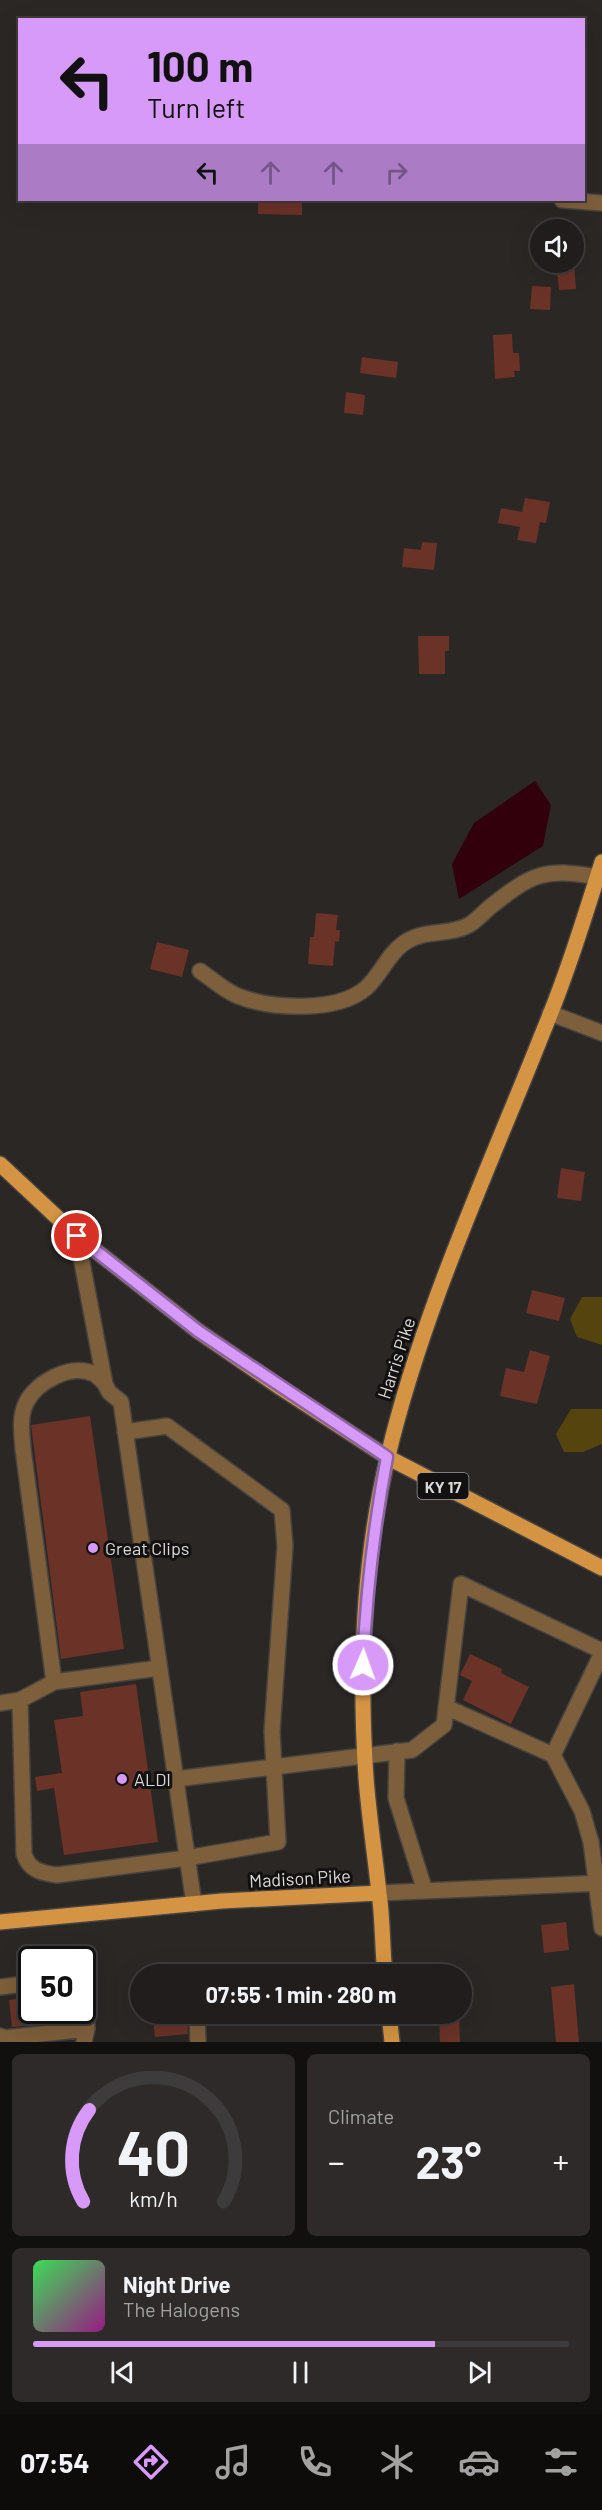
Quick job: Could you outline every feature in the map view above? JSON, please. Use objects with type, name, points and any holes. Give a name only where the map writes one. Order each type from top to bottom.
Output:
[{"type":"main road","name":"Harris Pike","points":[[384,1964],[380,1893],[372,1841],[362,1689],[365,1617],[376,1514],[387,1457],[432,1310],[550,1013],[600,869]]},
{"type":"main road","name":"KY 17","points":[[0,1164],[77,1236],[198,1331],[387,1457],[602,1568]]},
{"type":"main road","name":"Madison Pike","points":[[0,1922],[194,1904],[380,1893]]},
{"type":"main road","points":[[390,2024],[392,2042]]},
{"type":"street","points":[[575,201],[602,203]]},
{"type":"street","points":[[200,972],[238,996],[268,1003],[304,1007],[345,999],[366,988],[391,954],[411,938],[469,925],[527,880],[545,872],[600,869]]},
{"type":"street","points":[[550,1013],[602,1033]]},
{"type":"street","points":[[77,1236],[105,1384],[109,1392],[121,1402],[194,1904]]},
{"type":"street","points":[[54,1682],[23,1449],[22,1419],[26,1402],[50,1378],[79,1371],[94,1374],[105,1384]]},
{"type":"street","points":[[20,1700],[24,1854],[27,1863],[40,1873],[57,1875],[278,1842],[272,1731],[285,1546],[282,1510],[167,1426],[125,1432]]},
{"type":"street","points":[[176,1779],[412,1750],[444,1725],[461,1584],[602,1652],[553,1755]]},
{"type":"street","points":[[0,1703],[20,1700],[54,1682],[159,1668]]},
{"type":"street","points":[[446,1707],[553,1755],[582,1812],[591,1842],[599,1884],[602,1928]]},
{"type":"street","points":[[397,1751],[396,1798],[425,1891]]},
{"type":"street","name":"Madison Pike","points":[[380,1893],[599,1884]]},
{"type":"street","points":[[0,1987],[18,1985]]},
{"type":"street","points":[[197,2024],[198,2042]]},
{"type":"street","points":[[0,2036],[4,2038],[86,2035]]},
{"type":"shaded area","points":[[535,781],[551,805],[543,846],[459,899],[452,864],[474,823]]},
{"type":"shaded area","points":[[582,1297],[602,1297],[602,1345],[577,1337],[570,1319]]},
{"type":"shaded area","points":[[571,1409],[602,1409],[602,1444],[583,1452],[564,1452],[556,1434]]},
{"type":"building","points":[[258,201],[302,201],[302,215],[258,214]]},
{"type":"building","points":[[557,273],[575,273],[576,289],[559,290]]},
{"type":"building","points":[[532,286],[551,287],[550,310],[530,309]]},
{"type":"building","points":[[512,334],[513,353],[519,353],[520,371],[514,371],[515,377],[495,379],[493,335]]},
{"type":"building","points":[[362,357],[398,362],[396,378],[360,373]]},
{"type":"building","points":[[346,392],[365,395],[363,415],[344,413]]},
{"type":"building","points":[[525,498],[550,502],[546,523],[540,522],[536,543],[517,540],[520,527],[498,523],[501,508],[522,512]]},
{"type":"building","points":[[422,542],[437,543],[434,570],[402,567],[404,548],[421,550]]},
{"type":"building","points":[[418,636],[449,636],[449,651],[445,651],[445,674],[419,674]]},
{"type":"building","points":[[316,913],[338,915],[336,930],[340,930],[339,942],[335,941],[333,966],[308,964],[310,937],[314,937]]},
{"type":"building","points":[[157,942],[189,950],[182,977],[150,969]]},
{"type":"building","points":[[561,1168],[585,1172],[581,1201],[557,1198]]},
{"type":"building","points":[[532,1290],[565,1298],[559,1321],[526,1313]]},
{"type":"building","points":[[530,1350],[550,1356],[537,1404],[500,1396],[506,1368],[524,1372]]},
{"type":"building","points":[[90,1416],[124,1649],[61,1659],[31,1425]]},
{"type":"building","points":[[470,1654],[502,1669],[501,1673],[529,1687],[511,1724],[463,1700],[472,1681],[460,1675]]},
{"type":"building","points":[[136,1684],[158,1842],[64,1855],[54,1788],[37,1791],[35,1777],[62,1773],[54,1720],[83,1716],[80,1692]]},
{"type":"building","points":[[566,1922],[569,1950],[544,1953],[541,1925]]},
{"type":"building","points":[[574,1984],[579,2042],[556,2042],[551,1987]]},
{"type":"building","points":[[18,1999],[18,2024],[42,2024],[12,2027],[9,2000]]},
{"type":"building","points":[[153,2024],[188,2024],[188,2034],[155,2037]]},
{"type":"building","points":[[439,2024],[459,2024],[460,2042],[440,2042]]},
{"type":"place","name":"Great Clips","points":[[93,1548]]},
{"type":"place","name":"ALDI","points":[[122,1779]]},
{"type":"route","points":[[77,1236],[198,1331],[387,1457],[376,1514],[365,1617],[363,1665]]}]
